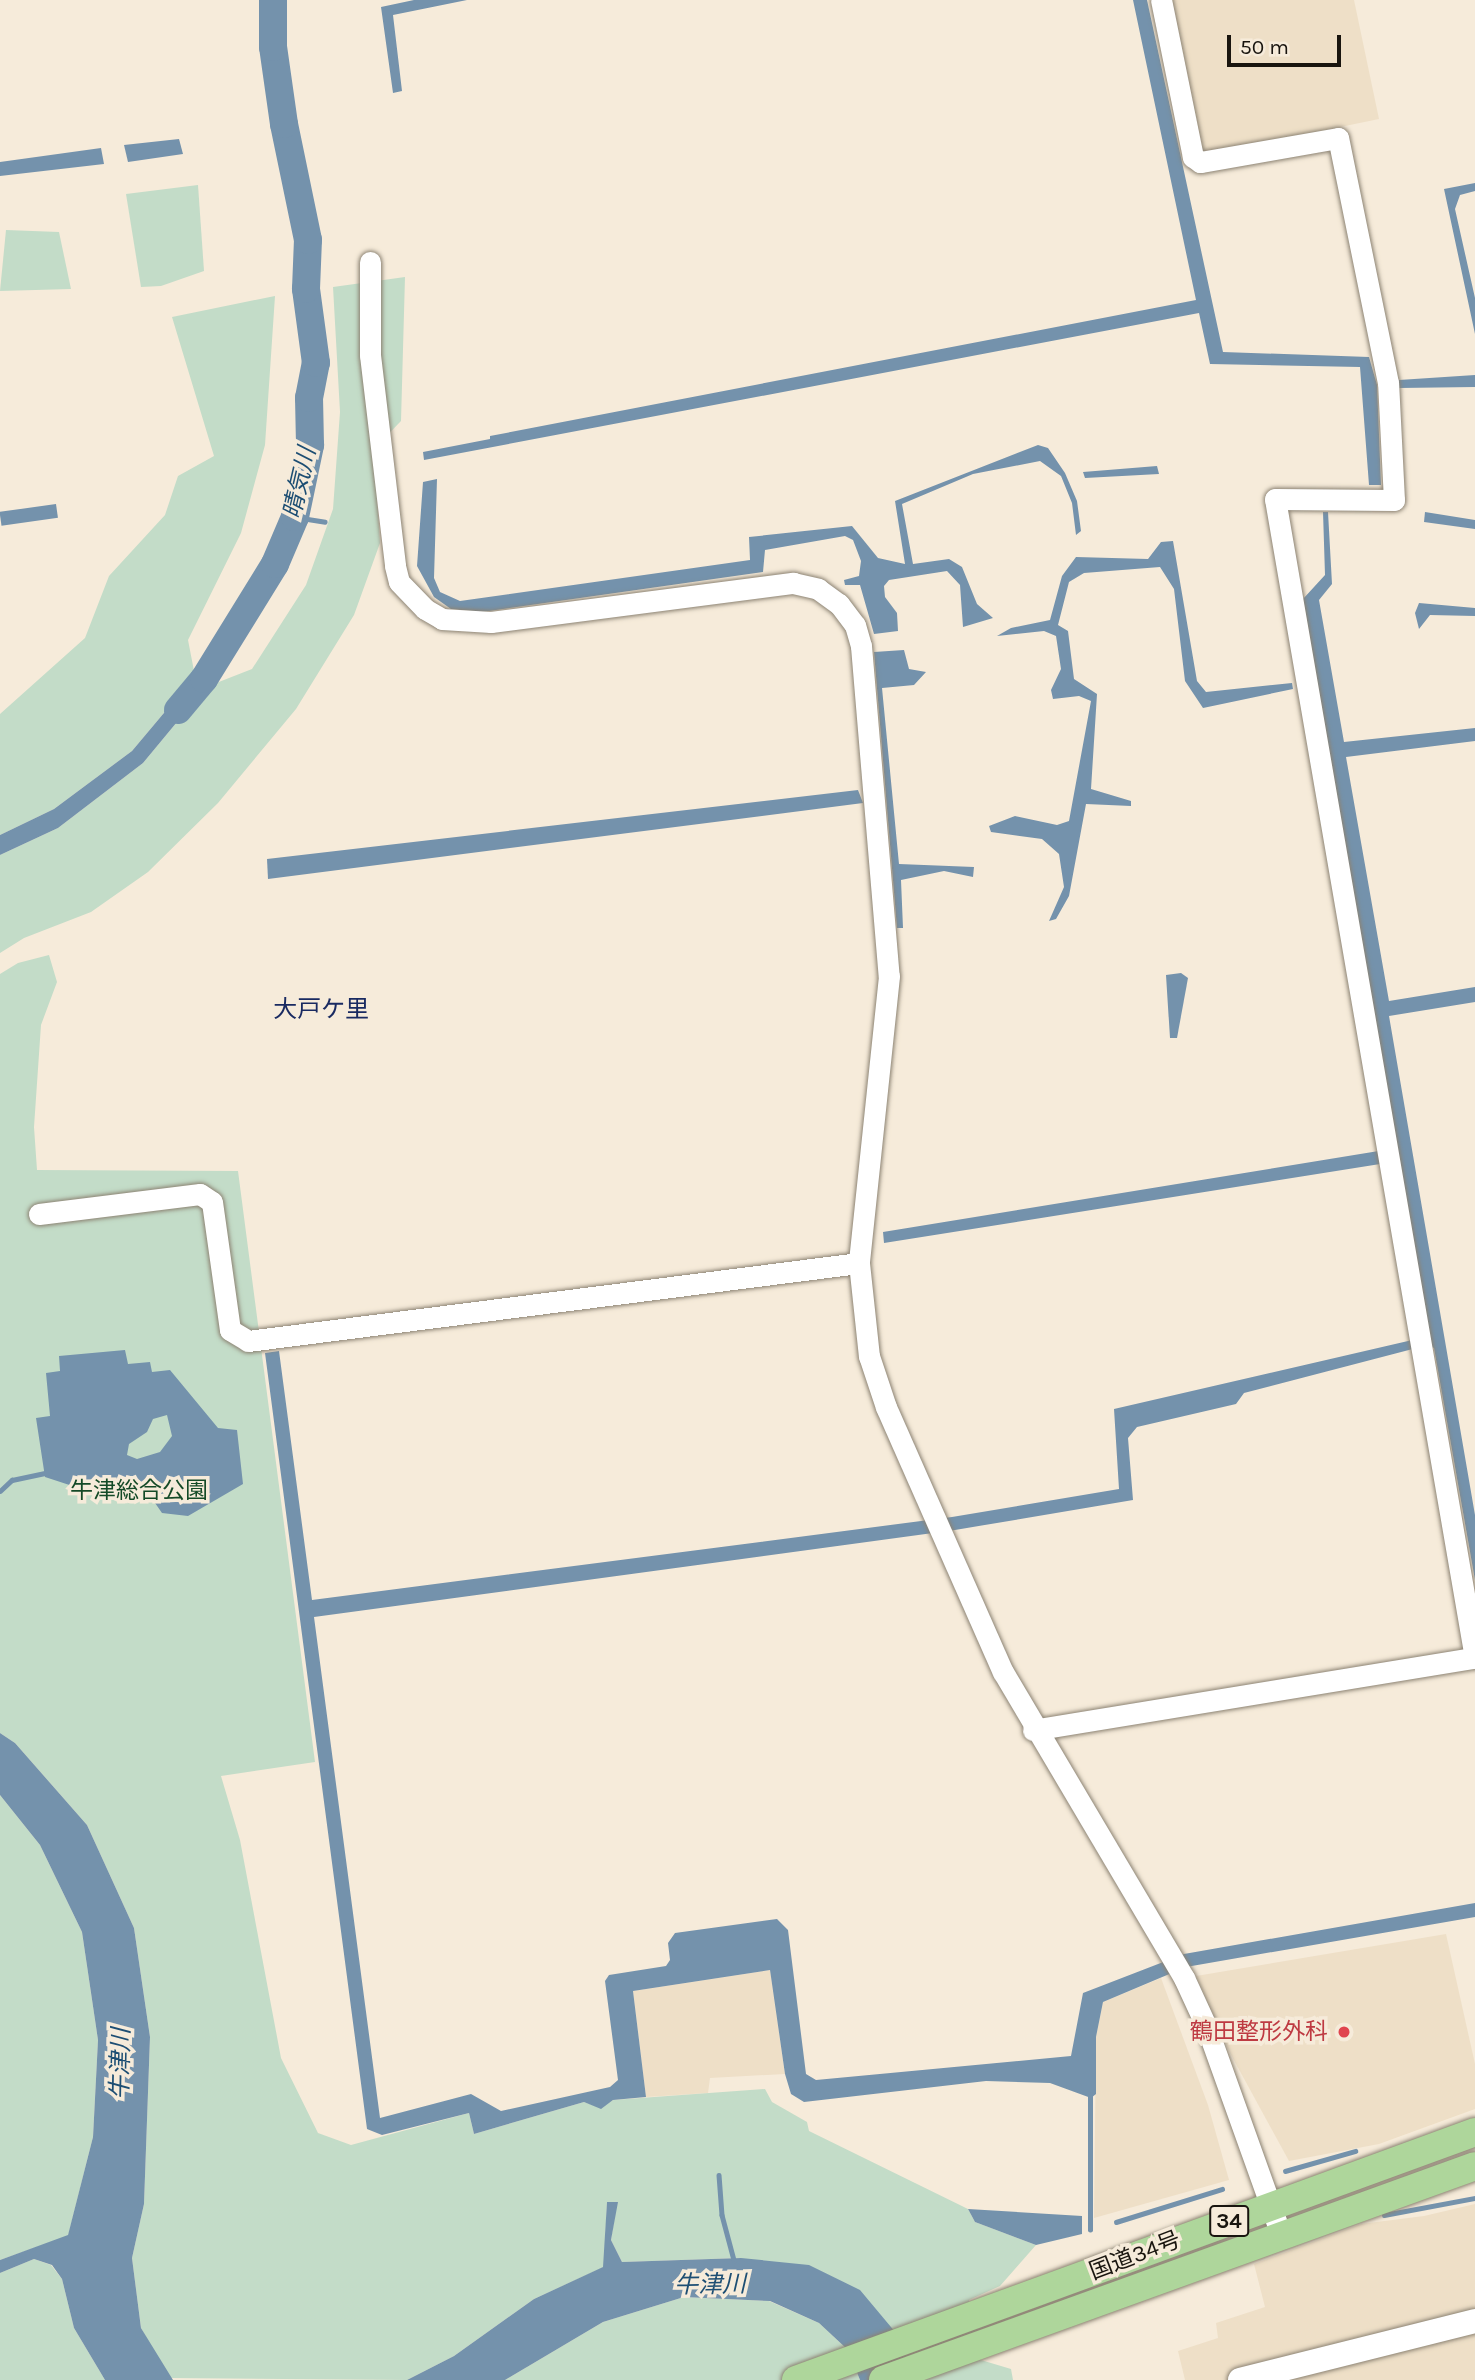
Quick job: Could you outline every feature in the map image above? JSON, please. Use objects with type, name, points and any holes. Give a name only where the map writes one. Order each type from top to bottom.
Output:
[{"type":"highway","name":"国道34号","points":[[796,2380],[1475,2132]]},
{"type":"highway","name":"国道34号","points":[[883,2380],[1282,2238],[1475,2166]]},
{"type":"main road","points":[[1240,2380],[1475,2321]]},
{"type":"street","points":[[1033,1730],[1475,1658],[1275,499],[1394,500],[1388,383],[1338,138],[1200,162],[1193,157],[1161,0]]},
{"type":"street","points":[[370,262],[370,355],[395,566],[400,582],[425,609],[442,619],[491,622],[793,583],[829,596],[855,625],[861,646],[889,976],[859,1263],[869,1356],[886,1407],[944,1540],[1033,1730],[1172,1954],[1184,1978],[1207,2028],[1282,2238]]},
{"type":"street","points":[[39,1214],[200,1194],[212,1202],[230,1330],[248,1342],[859,1263]]},
{"type":"shaded area","points":[[1169,0],[1354,0],[1379,119],[1209,154],[1200,149]]},
{"type":"shaded area","name":"鶴田整形外科","points":[[1446,1934],[1475,2064],[1475,2109],[1379,2144],[1289,2161],[1230,2053],[1196,1976]]},
{"type":"shaded area","points":[[770,1970],[785,2074],[710,2078],[708,2093],[646,2097],[633,1991]]},
{"type":"shaded area","points":[[1161,1978],[1208,2105],[1229,2180],[1094,2218],[1096,2037],[1103,2002]]},
{"type":"shaded area","points":[[1475,2204],[1475,2380],[1185,2380],[1178,2351],[1218,2338],[1216,2323],[1265,2307],[1254,2264],[1361,2224],[1424,2216]]},
{"type":"green space","points":[[198,185],[204,271],[161,286],[141,287],[126,194]]},
{"type":"green space","points":[[6,230],[59,232],[71,289],[0,291]]},
{"type":"green space","points":[[405,277],[401,421],[374,449],[380,543],[354,615],[296,709],[218,803],[148,872],[91,912],[24,938],[0,953],[0,855],[58,828],[143,763],[206,687],[252,669],[306,585],[333,509],[340,412],[333,287]]},
{"type":"green space","points":[[275,296],[265,445],[241,533],[188,640],[195,676],[132,751],[54,809],[0,835],[0,714],[85,638],[109,576],[165,515],[178,476],[214,456],[172,317]]},
{"type":"green space","name":"牛津総合公園","points":[[49,955],[57,982],[41,1025],[34,1127],[37,1170],[238,1171],[315,1762],[221,1776],[240,1840],[281,2058],[318,2133],[351,2145],[469,2113],[474,2134],[584,2102],[601,2108],[613,2100],[765,2089],[772,2102],[807,2122],[809,2131],[968,2209],[975,2222],[1036,2245],[1000,2286],[969,2300],[981,2360],[1011,2369],[1013,2380],[912,2380],[741,2258],[622,2262],[611,2240],[617,2202],[607,2202],[604,2267],[534,2299],[454,2356],[407,2380],[168,2378],[141,2328],[132,2258],[144,2204],[150,2037],[134,1928],[87,1825],[15,1743],[0,1733],[0,974],[18,963]]},
{"type":"green space","points":[[0,1795],[40,1845],[82,1932],[98,2040],[93,2137],[68,2236],[0,2260]]},
{"type":"green space","points":[[34,2259],[51,2265],[62,2279],[74,2328],[105,2380],[0,2380],[0,2273]]},
{"type":"green space","points":[[684,2297],[769,2301],[819,2323],[848,2350],[860,2380],[505,2380],[603,2322]]},
{"type":"water","points":[[414,0],[467,0],[393,15],[402,91],[393,93],[381,7]]},
{"type":"water","points":[[1133,0],[1147,0],[1223,352],[1369,357],[1377,385],[1381,485],[1369,485],[1360,367],[1210,364],[1199,313],[424,460],[423,452],[490,439],[490,436],[1196,300]]},
{"type":"water","points":[[179,139],[183,154],[128,162],[124,145]]},
{"type":"water","points":[[101,148],[104,164],[0,176],[0,162]]},
{"type":"water","points":[[1475,183],[1475,191],[1460,195],[1455,209],[1475,298],[1475,334],[1444,189]]},
{"type":"water","points":[[1475,375],[1475,387],[1399,388],[1399,380]]},
{"type":"water","points":[[1038,445],[1048,448],[1065,473],[1077,501],[1081,531],[1076,535],[1072,503],[1061,476],[1040,461],[973,474],[902,504],[913,564],[949,559],[962,567],[977,604],[993,618],[963,627],[960,585],[947,571],[889,580],[884,586],[885,597],[897,613],[898,631],[874,634],[860,585],[845,585],[844,580],[859,576],[861,561],[853,540],[845,536],[765,550],[763,572],[482,612],[451,609],[434,597],[417,566],[423,482],[437,479],[434,578],[440,592],[460,601],[750,560],[749,537],[852,526],[878,558],[905,564],[895,501]]},
{"type":"water","points":[[1157,466],[1159,474],[1085,478],[1083,472]]},
{"type":"water","points":[[56,504],[58,518],[2,526],[0,512]]},
{"type":"water","points":[[1323,512],[1328,512],[1332,584],[1319,600],[1344,742],[1475,728],[1475,741],[1346,757],[1389,1001],[1475,987],[1475,1002],[1389,1016],[1475,1515],[1475,1580],[1434,1348],[1428,1345],[1244,1393],[1236,1404],[1137,1427],[1128,1438],[1133,1500],[955,1530],[314,1617],[380,2118],[471,2094],[501,2111],[610,2087],[618,2080],[605,1981],[609,1975],[666,1966],[670,1960],[668,1943],[675,1933],[777,1919],[788,1930],[806,2074],[816,2080],[1071,2056],[1083,1993],[1184,1954],[1475,1903],[1475,1917],[1186,1967],[1103,2002],[1096,2037],[1096,2094],[1091,2098],[1050,2083],[986,2081],[804,2102],[791,2094],[785,2074],[770,1970],[633,1991],[646,2097],[613,2100],[601,2109],[584,2102],[474,2134],[469,2113],[382,2135],[367,2129],[265,1353],[279,1351],[312,1600],[952,1517],[1119,1489],[1114,1409],[1421,1338],[1399,1161],[884,1243],[883,1232],[1397,1148],[1303,599],[1325,575]]},
{"type":"water","points":[[1425,512],[1475,520],[1475,529],[1424,522]]},
{"type":"water","points":[[1173,541],[1197,681],[1206,692],[1292,683],[1293,689],[1203,708],[1185,681],[1174,589],[1160,567],[1084,573],[1069,582],[1058,625],[1068,631],[1074,679],[1097,694],[1091,789],[1131,801],[1131,806],[1086,804],[1069,896],[1056,919],[1049,921],[1064,887],[1059,854],[1042,839],[991,832],[989,826],[1015,816],[1057,825],[1069,821],[1091,701],[1079,696],[1053,699],[1051,690],[1061,669],[1056,636],[1044,631],[997,636],[1011,628],[1050,620],[1062,576],[1076,557],[1148,559],[1161,542]]},
{"type":"water","points":[[1419,603],[1475,608],[1475,616],[1430,615],[1419,629],[1415,613]]},
{"type":"water","points":[[904,650],[909,669],[926,672],[914,685],[882,688],[899,864],[974,867],[973,877],[944,871],[901,880],[903,928],[897,928],[874,652]]},
{"type":"water","points":[[195,676],[206,687],[143,763],[58,828],[0,855],[0,835],[54,809],[132,751]]},
{"type":"water","points":[[858,790],[863,803],[268,879],[267,859]]},
{"type":"water","points":[[1181,973],[1188,978],[1177,1038],[1170,1038],[1166,975]]},
{"type":"water","points":[[125,1350],[128,1364],[150,1362],[152,1372],[170,1370],[218,1428],[237,1430],[243,1484],[188,1516],[162,1513],[139,1480],[129,1479],[97,1494],[45,1477],[36,1418],[50,1416],[46,1373],[60,1371],[59,1356]],"holes":[[[167,1415],[172,1436],[160,1452],[137,1459],[127,1455],[129,1444],[147,1432],[153,1419]]]},
{"type":"water","name":"牛津川","points":[[0,1733],[15,1743],[87,1825],[134,1928],[150,2037],[144,2204],[132,2258],[141,2328],[173,2380],[105,2380],[74,2328],[62,2279],[52,2265],[34,2259],[0,2273],[0,2260],[68,2235],[93,2137],[98,2040],[82,1932],[40,1845],[0,1795]]},
{"type":"water","name":"牛津川","points":[[607,2202],[618,2202],[611,2240],[622,2262],[741,2258],[809,2265],[860,2290],[901,2339],[912,2380],[860,2380],[848,2350],[819,2323],[770,2301],[684,2297],[603,2322],[505,2380],[407,2380],[454,2356],[534,2299],[603,2267]]},
{"type":"water","points":[[968,2209],[1082,2216],[1082,2234],[1036,2245],[975,2222]]},
{"type":"waterway","name":"晴気川","points":[[178,710],[204,679],[275,564],[295,517],[310,445],[309,398],[316,363],[306,289],[308,240],[284,124],[273,47],[273,0]]},
{"type":"waterway","points":[[295,517],[325,522]]},
{"type":"waterway","points":[[0,1491],[12,1480],[49,1472]]},
{"type":"waterway","points":[[1090,2095],[1090,2230]]},
{"type":"waterway","points":[[1285,2171],[1355,2151]]},
{"type":"waterway","name":"牛津川","points":[[719,2175],[722,2215],[734,2260]]},
{"type":"waterway","points":[[1116,2222],[1222,2189]]},
{"type":"waterway","points":[[1384,2215],[1475,2198]]},
{"type":"place","name":"鶴田整形外科","points":[[1344,2032]]},
{"type":"district","name":"大戸ケ里","points":[[321,1010]]}]
